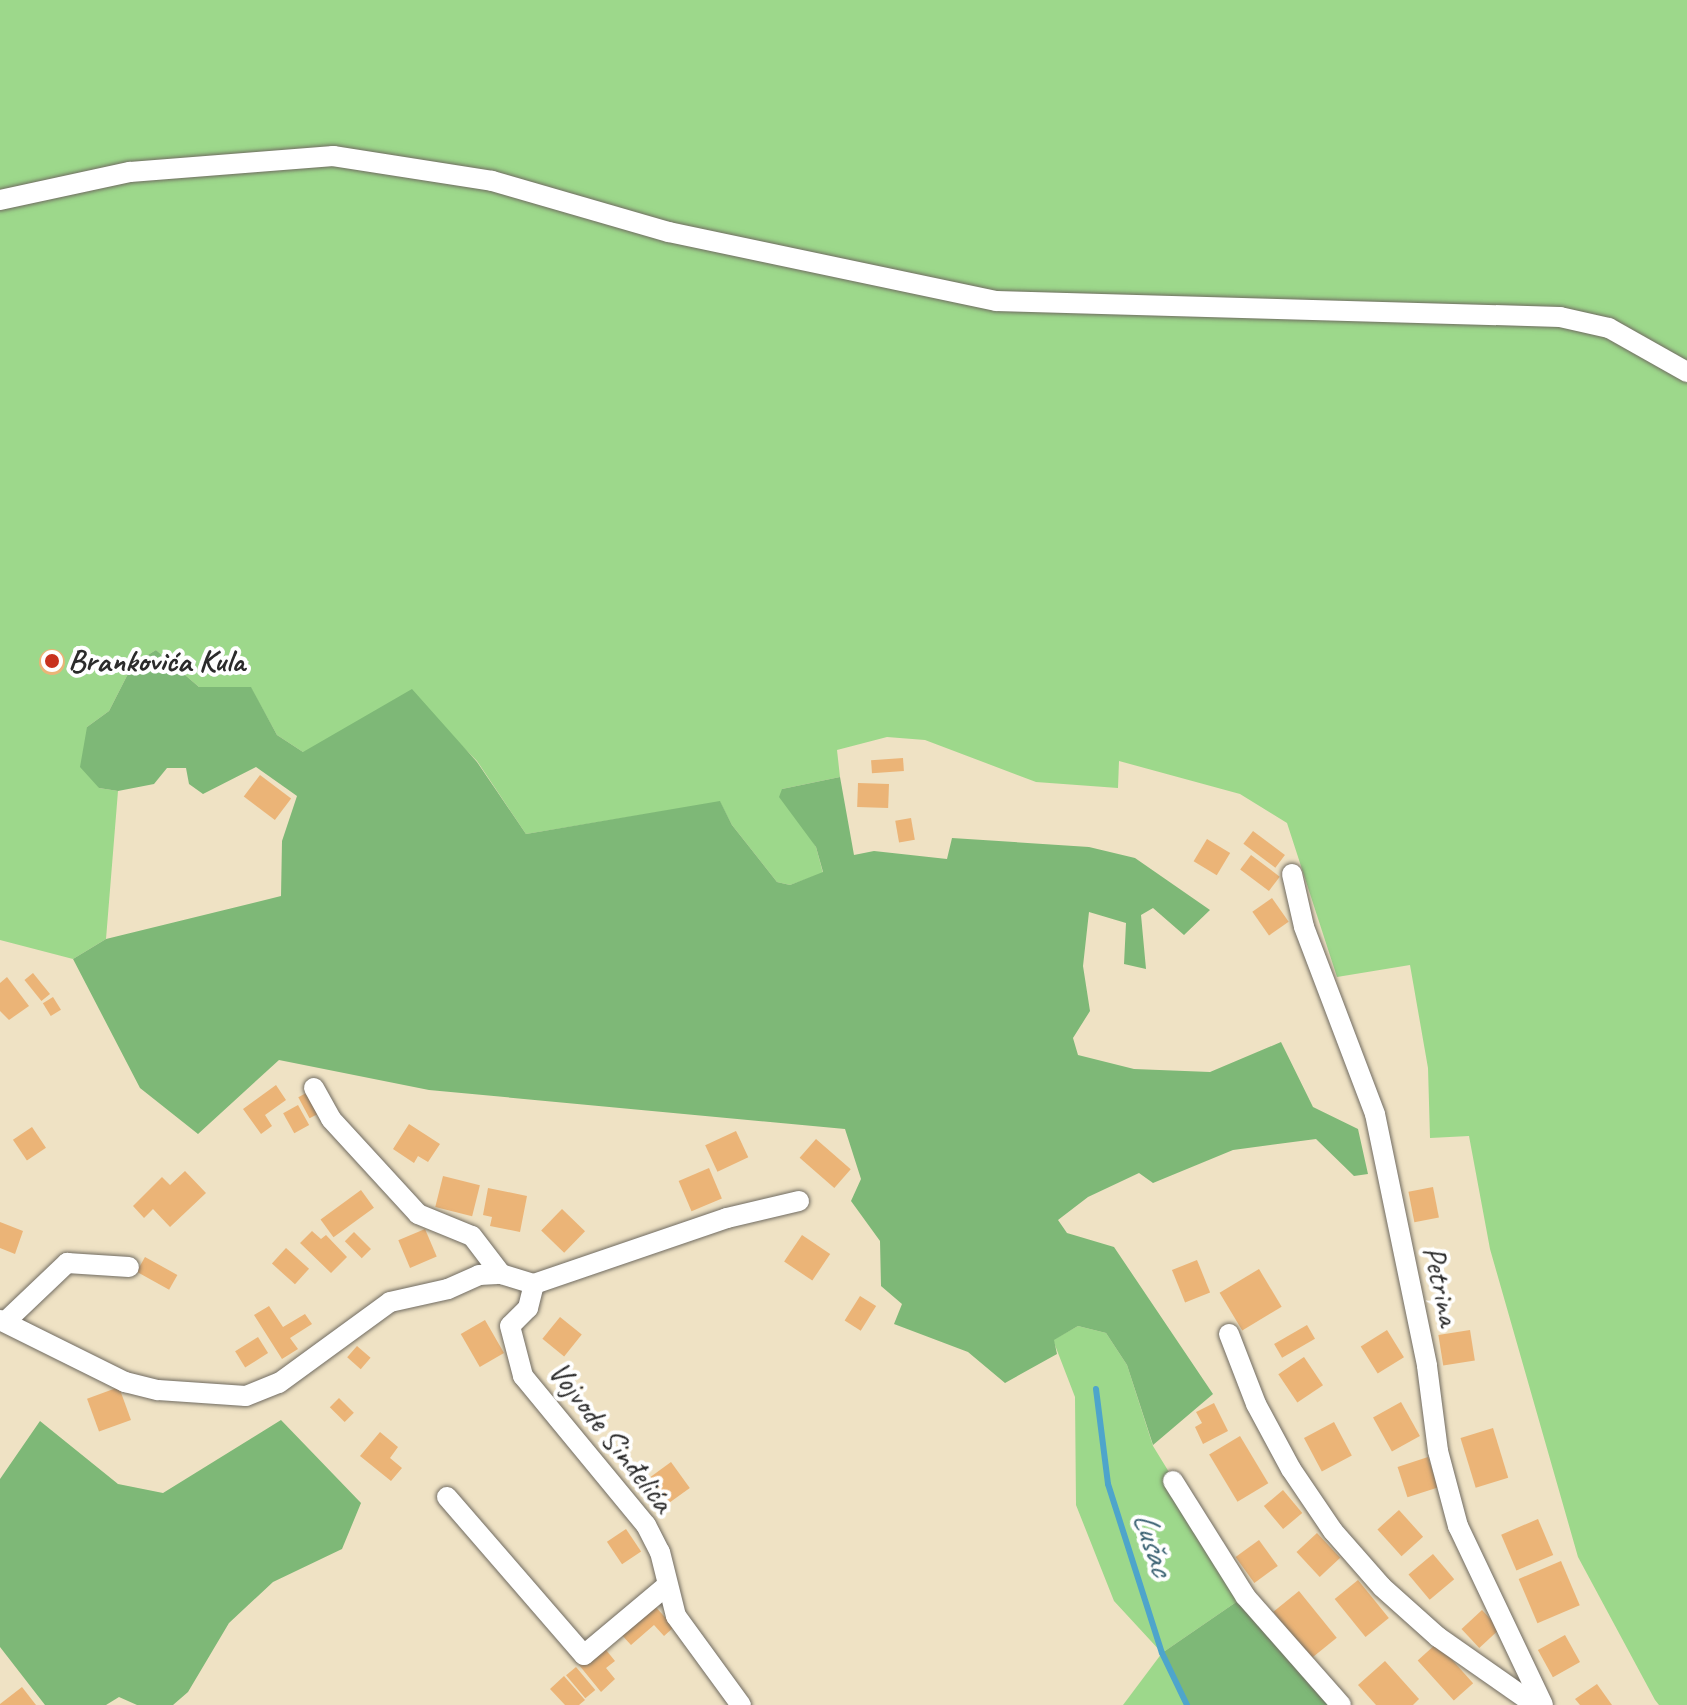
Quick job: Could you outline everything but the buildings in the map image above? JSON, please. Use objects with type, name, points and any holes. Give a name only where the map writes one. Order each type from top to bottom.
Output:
[{"type":"street","points":[[0,200],[130,172],[333,156],[492,181],[669,232],[996,301],[1560,317],[1609,328],[1687,372]]},
{"type":"street","name":"Petrina","points":[[1292,874],[1304,927],[1375,1114],[1427,1366],[1438,1451],[1458,1526],[1543,1705]]},
{"type":"street","points":[[314,1088],[331,1119],[418,1214],[472,1236],[501,1274]]},
{"type":"street","points":[[129,1267],[67,1263],[2,1321],[125,1382],[158,1390],[246,1396],[279,1383],[390,1302],[501,1274],[534,1284],[727,1218],[799,1201]]},
{"type":"street","name":"Vojvode Sinđelića","points":[[534,1284],[528,1308],[510,1326],[523,1376],[646,1525],[660,1552],[665,1587],[676,1616],[741,1705]]},
{"type":"street","points":[[1229,1334],[1284,1456],[1333,1531],[1382,1587],[1438,1637],[1535,1705]]},
{"type":"street","points":[[1173,1481],[1245,1596],[1341,1705]]},
{"type":"street","points":[[447,1497],[584,1655],[665,1587]]},
{"type":"green space","points":[[0,0],[1687,0],[1687,369],[1610,326],[996,298],[333,153],[0,198]]},
{"type":"green space","points":[[333,159],[491,183],[996,303],[1452,317],[1608,330],[1687,375],[1687,1705],[1659,1705],[1655,1700],[1578,1557],[1490,1249],[1469,1136],[1430,1138],[1428,1068],[1410,965],[1337,977],[1287,823],[1240,794],[1119,761],[1118,788],[1036,782],[925,740],[887,737],[837,750],[840,777],[782,789],[816,847],[823,873],[790,885],[777,882],[732,825],[720,802],[526,834],[477,761],[453,737],[303,752],[277,735],[251,688],[199,687],[156,650],[133,664],[109,711],[87,727],[99,788],[118,791],[106,939],[73,959],[0,940],[0,203],[130,174]]},
{"type":"green space","points":[[156,650],[199,687],[251,687],[277,735],[303,752],[412,689],[477,762],[526,834],[720,801],[732,825],[777,882],[790,885],[823,872],[816,847],[779,797],[782,789],[840,777],[854,855],[874,851],[947,859],[952,838],[1089,847],[1135,858],[1210,910],[1184,935],[1153,908],[1141,915],[1146,969],[1124,964],[1126,923],[1089,912],[1083,966],[1090,1011],[1073,1038],[1078,1055],[1134,1069],[1210,1072],[1281,1042],[1313,1107],[1358,1129],[1368,1174],[1354,1176],[1316,1139],[1233,1150],[1153,1183],[1139,1173],[1088,1197],[1058,1220],[1067,1233],[1114,1247],[1213,1394],[1153,1445],[1127,1365],[1106,1333],[1078,1326],[1054,1340],[1057,1354],[1005,1383],[968,1352],[894,1324],[902,1304],[881,1286],[880,1241],[851,1201],[861,1179],[845,1129],[429,1090],[279,1060],[198,1134],[140,1088],[73,959],[106,939],[281,896],[282,841],[297,796],[256,767],[203,794],[189,784],[186,768],[167,768],[154,784],[118,791],[99,788],[80,767],[87,727],[109,711],[133,664]]},
{"type":"green space","points":[[1078,1326],[1106,1333],[1127,1365],[1153,1446],[1245,1596],[1162,1653],[1114,1601],[1076,1505],[1075,1397],[1053,1340]]},
{"type":"green space","points":[[281,1420],[361,1503],[342,1549],[273,1582],[229,1623],[188,1692],[173,1705],[137,1705],[119,1697],[106,1705],[45,1705],[0,1647],[0,1479],[40,1421],[118,1484],[163,1493]]},
{"type":"green space","points":[[1245,1596],[1341,1705],[1187,1705],[1162,1653]]},
{"type":"green space","points":[[1162,1653],[1187,1705],[1123,1705]]},
{"type":"waterway","name":"Lušac","points":[[1096,1389],[1108,1484],[1162,1653],[1187,1705]]},
{"type":"place","name":"Brankovića Kula","points":[[52,661]]}]
